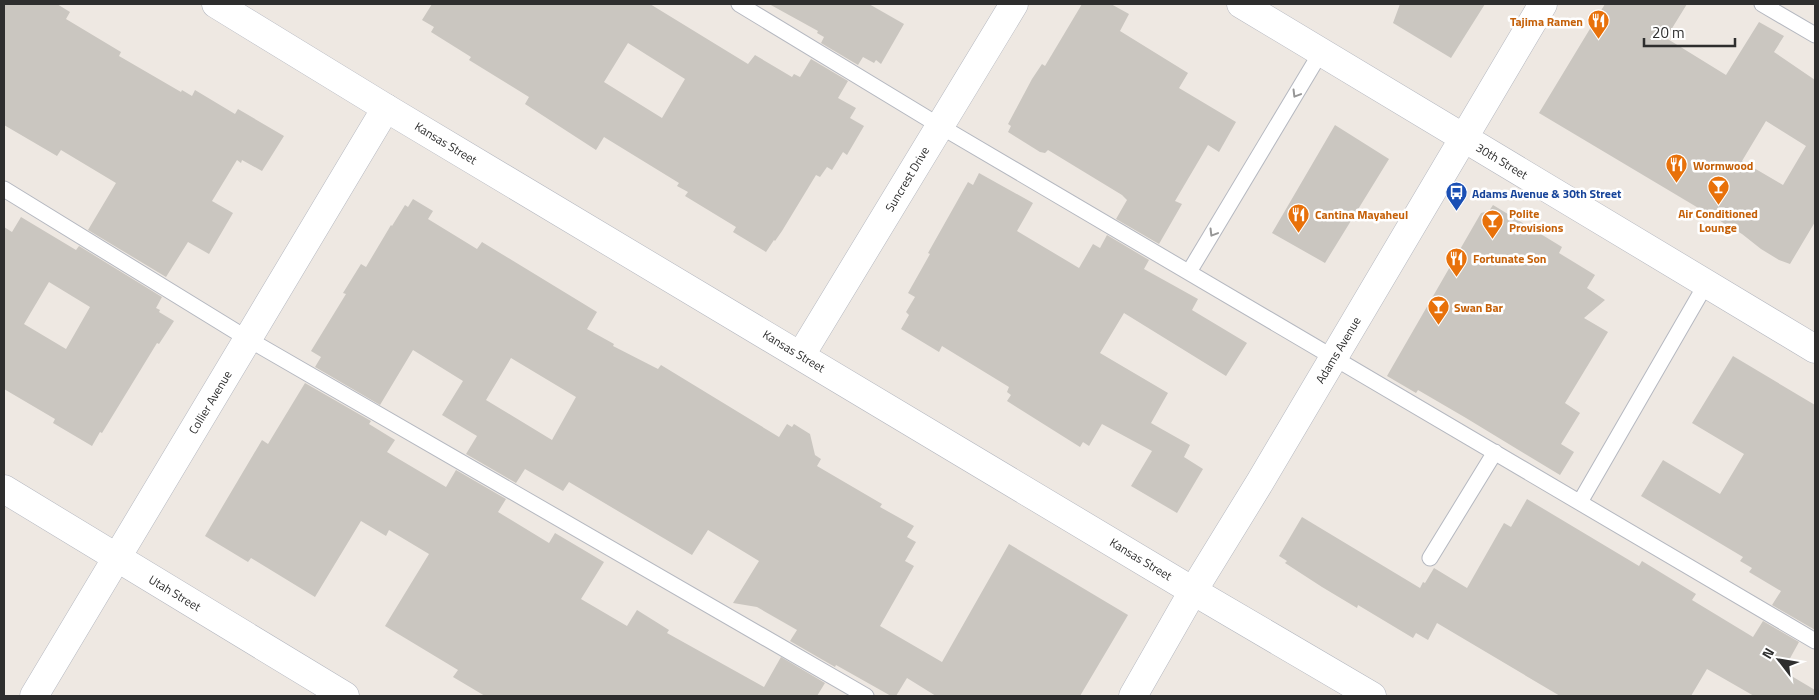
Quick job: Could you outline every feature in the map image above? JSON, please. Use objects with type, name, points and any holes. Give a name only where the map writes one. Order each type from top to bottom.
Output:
[{"type":"street","name":"Kansas Street","points":[[216,4],[386,108],[1372,696]]},
{"type":"street","name":"Suncrest Drive","points":[[801,355],[1014,4]]},
{"type":"street","name":"Adams Avenue","points":[[1133,696],[1193,591],[1260,482],[1543,4]]},
{"type":"street","name":"30th Street","points":[[1253,7],[1321,52],[1815,350]]},
{"type":"street","name":"Collier Avenue","points":[[34,696],[386,108]]},
{"type":"street","name":"Utah Street","points":[[4,489],[345,696]]},
{"type":"lane","points":[[739,4],[940,126],[1815,641]]},
{"type":"lane","points":[[1762,4],[1815,35]]},
{"type":"lane","points":[[1189,272],[1321,52]]},
{"type":"lane","points":[[4,189],[248,339],[866,696]]},
{"type":"lane","points":[[1580,502],[1706,284]]},
{"type":"lane","points":[[1430,558],[1495,452]]},
{"type":"building","points":[[4,4],[57,4],[70,12],[66,19],[121,52],[119,56],[181,92],[182,90],[192,96],[195,90],[235,114],[238,109],[284,136],[262,171],[242,160],[241,163],[237,160],[212,201],[233,213],[209,254],[188,242],[166,277],[88,230],[116,183],[61,150],[57,156],[4,125]]},
{"type":"building","points":[[432,4],[650,4],[748,64],[755,55],[792,77],[794,74],[800,77],[811,59],[848,81],[838,98],[856,108],[850,118],[864,126],[847,155],[843,152],[832,170],[827,167],[820,177],[816,175],[782,231],[766,252],[733,232],[736,227],[685,196],[688,192],[677,186],[679,183],[604,137],[596,150],[525,104],[529,97],[469,60],[471,57],[431,32],[434,27],[422,20]],"holes":[[[628,43],[685,79],[662,118],[604,82]]]},
{"type":"building","points":[[769,4],[869,4],[904,24],[881,64],[876,60],[874,63],[863,57],[858,65],[821,43],[824,37],[817,33],[818,31]]},
{"type":"building","points":[[1082,4],[1111,4],[1129,14],[1120,31],[1188,73],[1179,88],[1236,122],[1219,152],[1208,145],[1175,201],[1182,204],[1159,244],[1116,219],[1127,200],[1122,195],[1048,150],[1045,153],[1040,152],[1008,132],[1011,126],[1008,124],[1032,79],[1042,64],[1045,66]]},
{"type":"building","points":[[1400,4],[1485,4],[1451,58],[1393,23]]},
{"type":"building","points":[[1605,4],[1687,4],[1666,38],[1726,75],[1759,22],[1784,36],[1774,52],[1815,80],[1815,222],[1790,264],[1779,260],[1742,234],[1539,113]],"holes":[[[1766,121],[1806,146],[1783,185],[1742,161]]]},
{"type":"building","points":[[1335,125],[1389,159],[1325,263],[1272,233]]},
{"type":"building","points":[[979,173],[1033,203],[1017,231],[1079,268],[1093,244],[1100,248],[1107,235],[1149,260],[1144,269],[1198,299],[1192,310],[1247,343],[1226,376],[1124,313],[1100,353],[1168,393],[1151,423],[1190,445],[1184,457],[1203,469],[1177,513],[1131,486],[1152,451],[1102,424],[1089,446],[1083,442],[1080,447],[1007,401],[1011,395],[1007,392],[1009,387],[942,346],[939,352],[901,329],[909,315],[906,312],[915,297],[908,293],[930,254],[928,253],[968,182],[973,185]]},
{"type":"building","points":[[413,199],[433,211],[428,219],[477,249],[482,242],[597,312],[587,329],[614,344],[613,346],[658,369],[661,365],[779,437],[787,424],[792,427],[794,424],[810,434],[815,455],[821,459],[817,466],[882,504],[880,507],[914,526],[907,537],[916,542],[905,561],[914,566],[880,626],[942,662],[1009,544],[1128,615],[1080,696],[936,696],[907,678],[896,696],[891,696],[790,641],[797,630],[757,607],[733,603],[759,561],[708,530],[692,555],[569,482],[563,491],[525,469],[516,483],[466,454],[477,436],[442,415],[463,381],[413,350],[380,405],[315,367],[321,357],[311,351],[346,294],[343,293],[361,264],[366,267],[405,205],[408,207]],"holes":[[[511,358],[576,397],[552,440],[486,400]]]},
{"type":"building","points":[[1493,205],[1562,247],[1559,253],[1595,275],[1587,288],[1605,300],[1584,318],[1608,332],[1565,403],[1580,413],[1561,444],[1574,452],[1560,475],[1418,390],[1416,393],[1387,376],[1481,213],[1489,211]]},
{"type":"building","points":[[21,217],[76,250],[79,246],[162,297],[156,308],[174,321],[159,344],[157,343],[102,433],[100,432],[92,446],[53,423],[55,419],[4,389],[4,227],[12,232]],"holes":[[[49,282],[90,307],[66,349],[24,324]]]},
{"type":"building","points":[[1733,356],[1815,405],[1815,630],[1772,605],[1781,591],[1749,572],[1752,568],[1740,561],[1743,557],[1641,496],[1663,460],[1720,494],[1744,454],[1692,423]]},
{"type":"building","points":[[305,383],[371,421],[369,424],[395,440],[387,452],[446,487],[456,470],[506,499],[498,512],[549,543],[555,533],[604,562],[581,599],[627,626],[637,610],[669,630],[667,633],[764,687],[781,657],[825,683],[817,696],[485,696],[453,677],[458,670],[385,626],[429,554],[389,530],[386,536],[361,521],[315,597],[251,558],[248,562],[205,536],[262,440],[268,444]]},
{"type":"building","points":[[1527,499],[1639,566],[1642,561],[1696,594],[1692,600],[1753,637],[1763,621],[1799,642],[1783,671],[1815,690],[1815,696],[1754,696],[1707,669],[1691,696],[1560,696],[1437,623],[1428,640],[1416,633],[1413,638],[1358,605],[1357,608],[1322,587],[1285,563],[1287,561],[1279,556],[1302,517],[1420,588],[1434,568],[1467,588],[1504,523],[1511,527]]},
{"type":"place","name":"Tajima Ramen","points":[[1599,40]]},
{"type":"place","name":"Wormwood","points":[[1677,184]]},
{"type":"place","name":"Air Conditioned Lounge","points":[[1718,205]]},
{"type":"place","name":"Adams Avenue & 30th Street","points":[[1456,212]]},
{"type":"place","name":"Cantina Mayaheul","points":[[1299,233]]},
{"type":"place","name":"Polite Provisions","points":[[1493,239]]},
{"type":"place","name":"Fortunate Son","points":[[1457,277]]},
{"type":"place","name":"Swan Bar","points":[[1438,326]]}]
